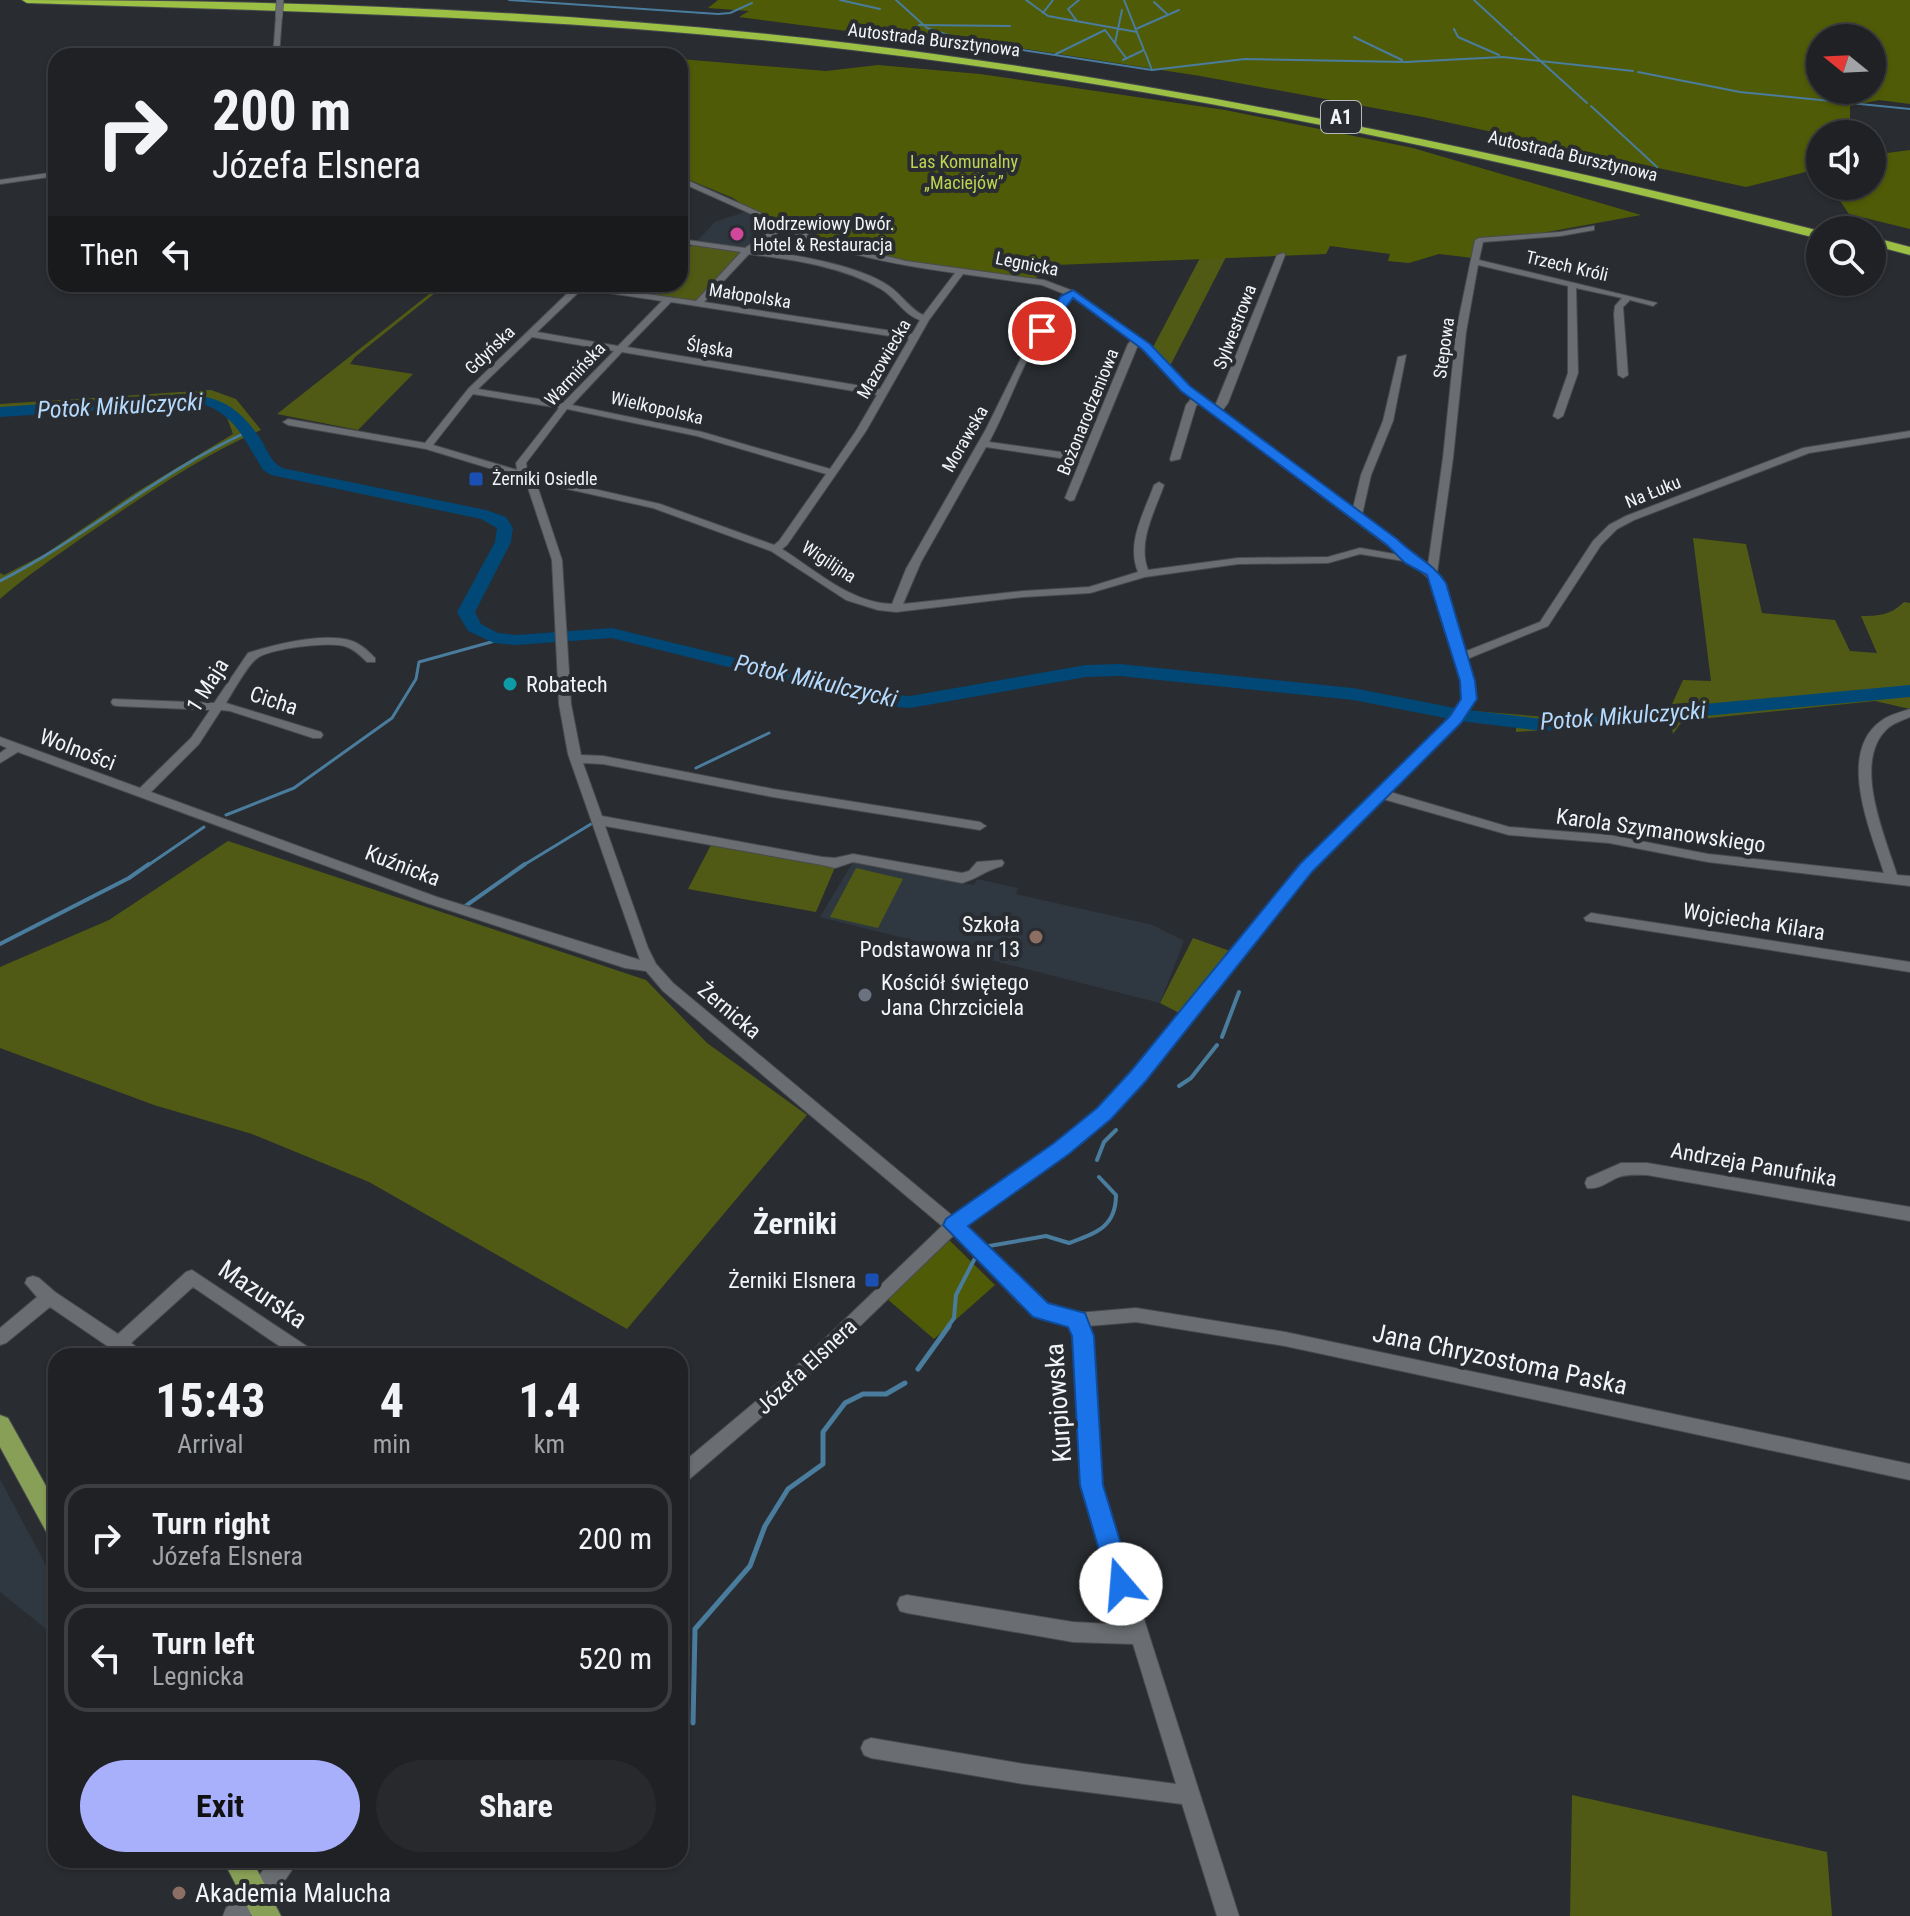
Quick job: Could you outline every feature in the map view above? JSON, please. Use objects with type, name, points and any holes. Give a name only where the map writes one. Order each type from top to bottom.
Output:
[{"type":"highway","name":"Autostrada Bursztynowa","points":[[27,0],[473,16],[799,41],[979,63],[1136,87],[1497,153]]},
{"type":"highway","name":"Autostrada Bursztynowa","points":[[171,0],[532,14],[847,41],[1181,88],[1521,158],[1806,225]]},
{"type":"highway","name":"Autostrada Bursztynowa","points":[[1521,158],[1806,231]]},
{"type":"highway","points":[[1886,245],[1910,251]]},
{"type":"highway","points":[[1886,252],[1910,258]]},
{"type":"main road","points":[[0,1425],[48,1512]]},
{"type":"main road","points":[[241,1868],[262,1906]]},
{"type":"street","points":[[277,48],[280,0]]},
{"type":"street","points":[[0,182],[48,175]]},
{"type":"street","name":"Legnicka","points":[[688,183],[819,242],[906,264],[1033,281],[1073,294],[1138,340],[1198,398],[1357,516],[1410,560],[1432,572]]},
{"type":"street","points":[[698,304],[748,250],[784,226]]},
{"type":"street","points":[[1474,261],[1479,240],[1560,234],[1591,228]]},
{"type":"street","name":"Mazowiecka","points":[[688,245],[748,250],[844,270],[886,288],[916,316],[925,319],[884,393],[832,473],[783,543],[775,549]]},
{"type":"street","name":"Sylwestrowa","points":[[1217,410],[1223,403],[1281,255]]},
{"type":"street","name":"Trzech Króli","points":[[1474,261],[1653,303]]},
{"type":"street","name":"Stepowa","points":[[1432,572],[1461,332],[1474,261]]},
{"type":"street","points":[[925,319],[961,271]]},
{"type":"street","points":[[1558,416],[1573,373],[1572,284]]},
{"type":"street","name":"Gdyńska","points":[[427,446],[471,391],[574,292]]},
{"type":"street","name":"Małopolska","points":[[622,292],[914,337]]},
{"type":"street","points":[[640,295],[643,292]]},
{"type":"street","name":"Morawska","points":[[896,609],[915,561],[982,444],[1027,353],[1056,309],[1073,294]]},
{"type":"street","points":[[1623,375],[1618,314],[1628,297]]},
{"type":"street","name":"Warmińska","points":[[529,477],[522,470],[521,463],[566,405],[669,299]]},
{"type":"street","name":"Śląska","points":[[530,334],[884,393]]},
{"type":"street","name":"Bożonarodzeniowa","points":[[1070,498],[1133,344],[1138,340]]},
{"type":"street","points":[[1357,516],[1366,475],[1388,421],[1403,357]]},
{"type":"street","name":"Wielkopolska","points":[[471,391],[627,416],[785,457],[832,473]]},
{"type":"street","points":[[1175,459],[1191,405],[1198,398]]},
{"type":"street","name":"Wigilijna","points":[[288,422],[427,446],[529,477],[656,506],[775,549],[850,598],[878,607],[896,609],[1023,594],[1090,590],[1144,574],[1238,561],[1328,560],[1360,551],[1375,551],[1410,560]]},
{"type":"street","name":"Na Łuku","points":[[1459,658],[1544,624],[1597,543],[1613,527],[1630,518],[1807,450],[1910,434]]},
{"type":"street","points":[[982,444],[1086,459]]},
{"type":"street","name":"Żernicka","points":[[529,477],[555,546],[563,626],[565,704],[576,759],[650,967],[668,987],[954,1225]]},
{"type":"street","points":[[1144,574],[1138,564],[1138,548],[1159,485]]},
{"type":"street","points":[[1432,572],[1439,583],[1459,658]]},
{"type":"street","name":"1 Maja","points":[[142,794],[181,758],[252,655],[329,641],[348,643],[371,660]]},
{"type":"street","name":"Józefa Elsnera","points":[[688,1469],[791,1382],[954,1225],[1062,1149],[1104,1113],[1138,1076],[1293,882],[1465,708],[1469,699],[1467,681],[1459,658]]},
{"type":"street","name":"Cicha","points":[[117,702],[231,707],[317,735]]},
{"type":"street","points":[[1892,879],[1865,779],[1864,751],[1880,727],[1892,718],[1910,713]]},
{"type":"street","name":"Wolności","points":[[0,741],[142,794]]},
{"type":"street","points":[[0,759],[16,747]]},
{"type":"street","points":[[576,759],[603,760],[773,793],[980,826]]},
{"type":"street","name":"Kuźnicka","points":[[142,794],[432,900],[630,964],[650,967]]},
{"type":"street","name":"Karola Szymanowskiego","points":[[1381,794],[1509,831],[1609,839],[1720,860],[1910,881]]},
{"type":"street","points":[[598,820],[822,861],[835,863],[853,858],[962,878],[974,874],[982,865],[997,863]]},
{"type":"street","name":"Wojciecha Kilara","points":[[1591,918],[1910,967]]},
{"type":"street","name":"Andrzeja Panufnika","points":[[1593,1183],[1621,1169],[1647,1169],[1910,1214]]},
{"type":"street","name":"Kurpiowska","points":[[954,1225],[1041,1311],[1077,1320],[1083,1336],[1092,1485],[1228,1916]]},
{"type":"street","name":"Mazurska","points":[[119,1344],[192,1277],[296,1348]]},
{"type":"street","points":[[33,1283],[125,1348]]},
{"type":"street","points":[[0,1338],[49,1297]]},
{"type":"street","name":"Jana Chryzostoma Paska","points":[[1077,1320],[1136,1315],[1285,1339],[1910,1472]]},
{"type":"street","points":[[907,1604],[1073,1632],[1138,1635]]},
{"type":"street","points":[[871,1748],[1024,1774],[1188,1793]]},
{"type":"street","points":[[234,1916],[262,1906],[282,1868]]},
{"type":"shaded area","name":"Modrzewiowy Dwór. Hotel & Restauracja","points":[[750,210],[782,226],[749,249],[696,242],[715,222]]},
{"type":"shaded area","name":"Szkoła Podstawowa nr 13","points":[[853,862],[974,885],[977,879],[1018,888],[1016,894],[1153,925],[1184,941],[1160,1003],[820,917]]},
{"type":"shaded area","points":[[0,1479],[48,1569],[48,1631],[0,1592]]},
{"type":"green space","points":[[718,0],[1910,0],[1910,104],[1886,101],[1886,24],[1806,24],[1806,104],[1860,104],[1850,106],[1851,120],[1806,120],[1806,172],[1746,187],[1423,117],[1200,76],[967,40],[954,45],[739,17],[749,11],[708,8]]},
{"type":"green space","name":"Las Komunalny „Maciejów”","points":[[688,60],[826,71],[878,65],[980,74],[1225,110],[1413,148],[1641,215],[1509,239],[1475,240],[1473,258],[1439,254],[1409,263],[1388,261],[1390,254],[1330,246],[1326,254],[1056,265],[1034,279],[906,264],[819,242],[750,210],[733,198],[688,179]]},
{"type":"green space","points":[[1910,150],[1910,229],[1886,223],[1886,216],[1849,214],[1840,200],[1886,200],[1886,153]]},
{"type":"green space","points":[[694,243],[748,250],[698,304],[640,295],[643,292],[688,292],[688,249]]},
{"type":"green space","points":[[1226,257],[1170,366],[1152,349],[1200,258]]},
{"type":"green space","points":[[432,292],[436,292],[350,364],[413,374],[358,430],[277,414]]},
{"type":"green space","points":[[211,390],[236,399],[261,430],[214,453],[148,493],[51,559],[0,599],[0,573],[4,575],[45,554],[135,493],[233,434],[225,412],[213,403],[157,404],[0,416],[0,404]]},
{"type":"green space","points":[[1693,538],[1746,544],[1762,613],[1835,620],[1850,651],[1877,653],[1861,616],[1884,614],[1904,602],[1910,603],[1910,709],[1875,701],[1691,720],[1680,724],[1673,734],[1667,721],[1516,732],[1516,727],[1466,720],[1473,711],[1558,718],[1649,709],[1672,704],[1683,680],[1711,681]]},
{"type":"green space","points":[[228,841],[646,980],[707,1043],[807,1115],[627,1329],[369,1182],[252,1134],[154,1105],[0,1048],[0,967],[109,920]]},
{"type":"green space","points":[[712,843],[836,865],[816,912],[688,889]]},
{"type":"green space","points":[[856,868],[903,879],[878,928],[830,917]]},
{"type":"green space","points":[[1193,938],[1230,951],[1181,1014],[1160,1003]]},
{"type":"green space","points":[[946,1237],[995,1285],[934,1339],[886,1298]]},
{"type":"green space","points":[[1572,1795],[1827,1852],[1832,1916],[1570,1916]]},
{"type":"waterway","points":[[509,0],[718,14],[730,13],[752,3]]},
{"type":"waterway","points":[[840,0],[880,9]]},
{"type":"waterway","points":[[896,0],[924,25]]},
{"type":"waterway","points":[[1026,0],[1043,13]]},
{"type":"waterway","points":[[1043,13],[1053,0]]},
{"type":"waterway","points":[[1077,21],[1068,9],[1079,0]]},
{"type":"waterway","points":[[1124,0],[1137,32]]},
{"type":"waterway","points":[[1474,0],[1512,35]]},
{"type":"waterway","points":[[1154,2],[1167,14]]},
{"type":"waterway","points":[[1118,29],[1122,10]]},
{"type":"waterway","points":[[1136,29],[1179,10]]},
{"type":"waterway","points":[[1043,13],[1118,29]]},
{"type":"waterway","points":[[919,25],[924,25]]},
{"type":"waterway","points":[[924,25],[1010,26]]},
{"type":"waterway","points":[[924,25],[966,41]]},
{"type":"waterway","points":[[1115,43],[1118,29]]},
{"type":"waterway","points":[[1118,29],[1137,32]]},
{"type":"waterway","points":[[1454,29],[1458,37],[1499,55]]},
{"type":"waterway","points":[[1056,54],[1105,30],[1126,58]]},
{"type":"waterway","points":[[1123,60],[1144,50],[1137,32]]},
{"type":"waterway","points":[[1354,37],[1402,60]]},
{"type":"waterway","points":[[1514,37],[1541,61]]},
{"type":"waterway","points":[[990,45],[1152,70]]},
{"type":"waterway","points":[[1145,52],[1152,70]]},
{"type":"waterway","points":[[1152,70],[1245,59],[1406,62],[1503,57],[1541,61]]},
{"type":"waterway","points":[[1541,61],[1633,71]]},
{"type":"waterway","points":[[1541,61],[1587,103]]},
{"type":"waterway","points":[[1638,72],[1740,92],[1910,109]]},
{"type":"waterway","points":[[1591,106],[1657,167],[1656,171]]},
{"type":"waterway","name":"Potok Mikulczycki","points":[[0,412],[185,398],[216,403],[237,418],[269,467],[277,472],[486,515],[500,521],[505,528],[503,542],[466,612],[474,627],[494,638],[516,640],[612,633],[884,700],[910,702],[1086,671],[1120,670],[1353,694],[1460,715],[1543,725],[1910,691]]},
{"type":"waterway","points":[[0,581],[32,564],[183,466],[247,432]]},
{"type":"waterway","points":[[226,815],[294,788],[392,718],[416,679],[419,662],[502,639]]},
{"type":"waterway","points":[[696,768],[769,733]]},
{"type":"waterway","points":[[523,865],[591,824]]},
{"type":"waterway","points":[[147,866],[204,827]]},
{"type":"waterway","points":[[0,944],[129,878],[149,864]]},
{"type":"waterway","points":[[464,907],[523,865]]},
{"type":"waterway","points":[[1222,1037],[1239,992]]},
{"type":"waterway","points":[[1179,1086],[1191,1078],[1217,1045]]},
{"type":"waterway","points":[[1097,1160],[1104,1142],[1116,1130]]},
{"type":"waterway","points":[[989,1246],[1046,1236],[1069,1243],[1096,1232],[1112,1215],[1116,1195],[1099,1177]]},
{"type":"waterway","points":[[947,1328],[954,1318],[956,1295],[974,1260]]},
{"type":"waterway","points":[[918,1369],[949,1326]]},
{"type":"waterway","points":[[693,1723],[695,1629],[750,1566],[765,1526],[788,1489],[823,1464],[823,1432],[845,1403],[863,1394],[886,1394],[905,1383]]},
{"type":"place","name":"Modrzewiowy Dwór. Hotel & Restauracja","points":[[737,234]]},
{"type":"place","name":"Żerniki Osiedle","points":[[476,479]]},
{"type":"place","name":"Robatech","points":[[510,684]]},
{"type":"place","name":"Szkoła Podstawowa nr 13","points":[[1036,937]]},
{"type":"place","name":"Kościół świętego Jana Chrzciciela","points":[[865,995]]},
{"type":"place","name":"Żerniki Elsnera","points":[[872,1280]]},
{"type":"place","name":"Akademia Malucha","points":[[179,1893]]},
{"type":"district","name":"Żerniki","points":[[795,1224]]},
{"type":"route","points":[[1042,331],[1065,298],[1073,294],[1077,296],[1146,346],[1185,388],[1263,443],[1392,542],[1410,560],[1432,572],[1439,583],[1467,681],[1469,699],[1455,720],[1306,868],[1138,1076],[1104,1113],[1062,1149],[954,1225],[1041,1311],[1077,1320],[1083,1336],[1092,1485],[1121,1584]]}]
